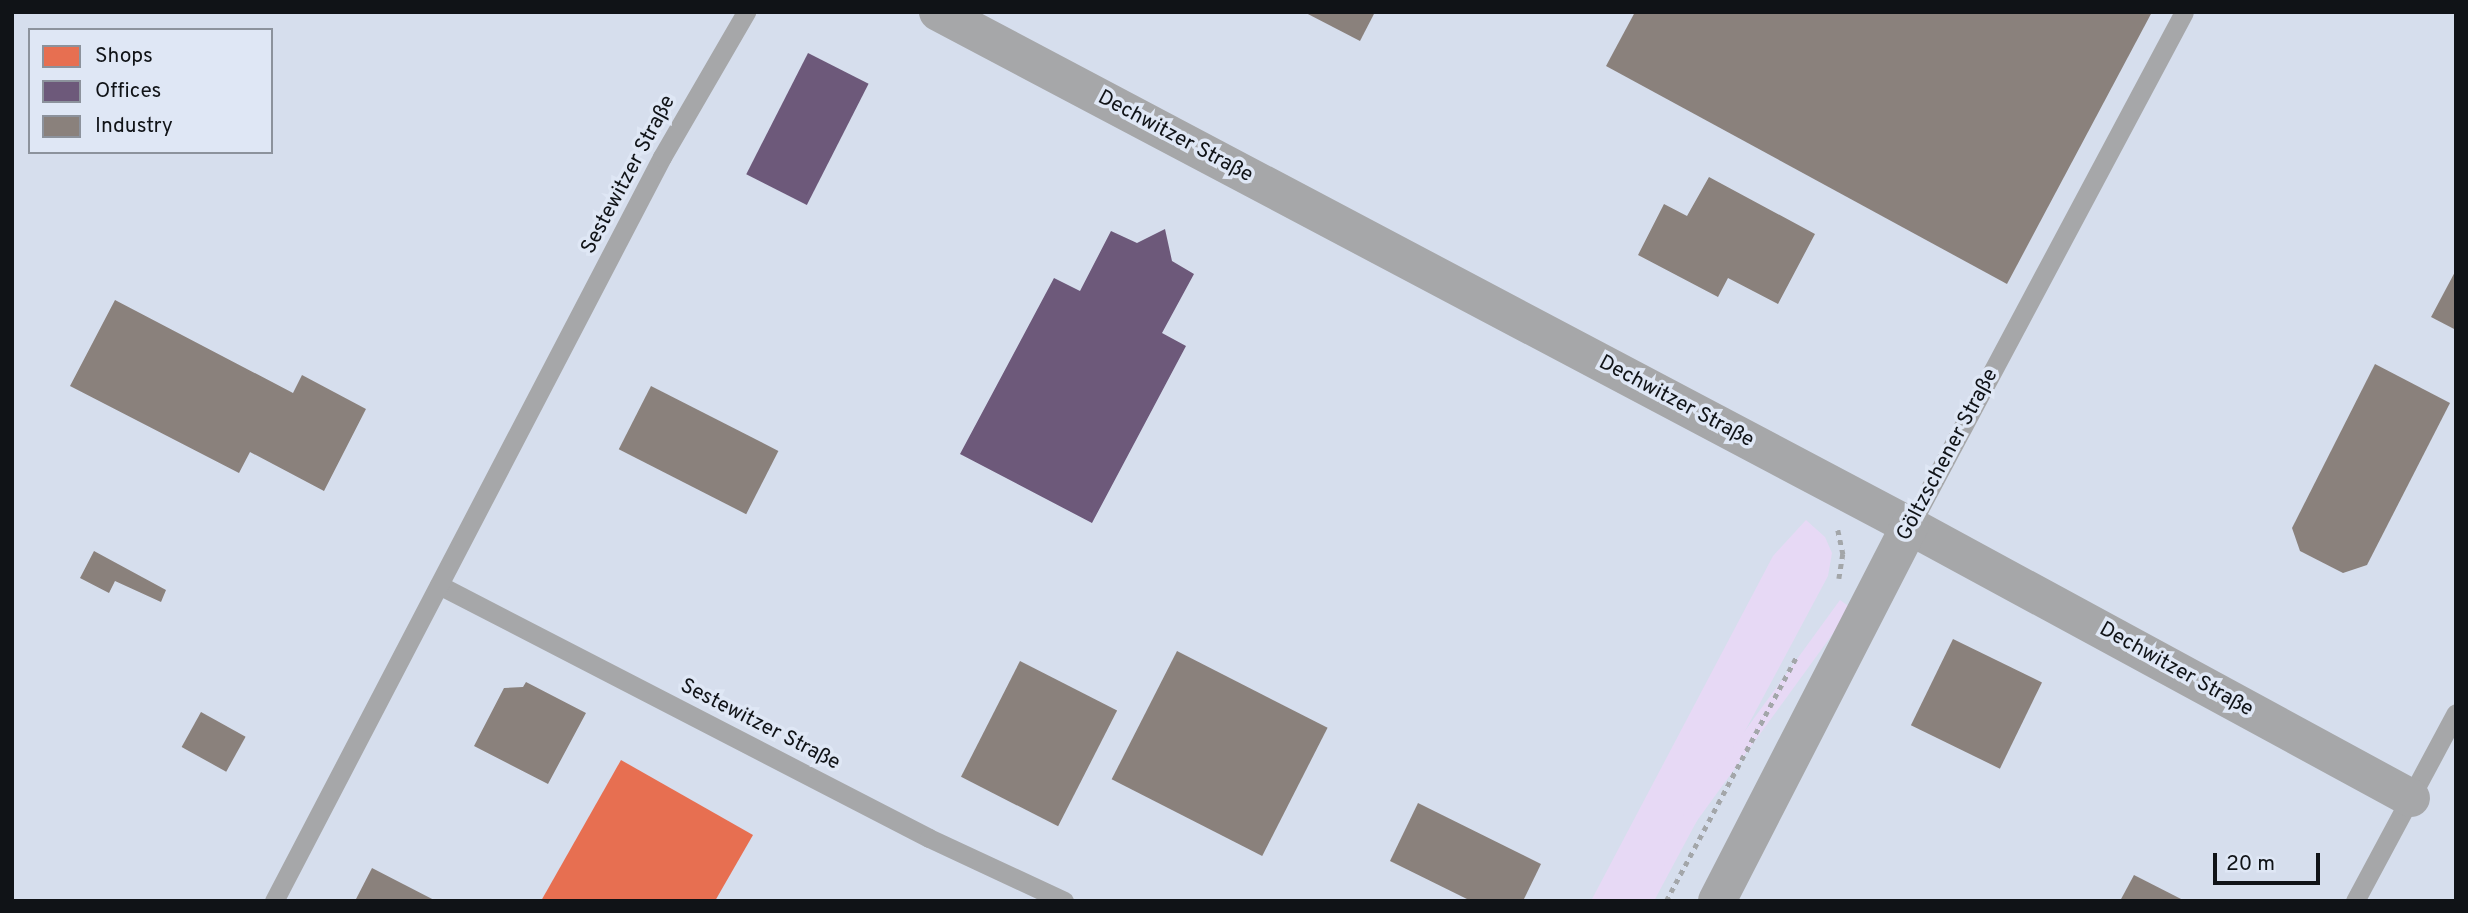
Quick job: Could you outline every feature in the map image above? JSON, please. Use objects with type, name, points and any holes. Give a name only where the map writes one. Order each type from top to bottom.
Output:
[{"type":"street","name":"Dechwitzer Straße","points":[[938,12],[1909,526],[2411,798]]},
{"type":"street","name":"Göltzschener Straße","points":[[1717,901],[1909,526]]},
{"type":"lane","name":"Sestewitzer Straße","points":[[274,901],[662,157],[746,12]]},
{"type":"lane","name":"Göltzschener Straße","points":[[1909,526],[2184,12]]},
{"type":"lane","name":"Sestewitzer Straße","points":[[439,585],[929,838],[1064,901]]},
{"type":"lane","points":[[2355,901],[2456,713]]},
{"type":"path","points":[[1832,592],[1843,554],[1839,532],[1823,513],[1834,486]]},
{"type":"path","points":[[1666,901],[1800,651]]},
{"type":"shaded area","points":[[12,12],[2456,12],[2456,901],[12,901]]},
{"type":"shaded area","points":[[1806,520],[1825,537],[1832,553],[1828,576],[1654,901],[1591,901],[1773,556]]},
{"type":"shaded area","points":[[1840,600],[1851,608],[1650,885],[1639,877]]},
{"type":"building: Shops","points":[[621,760],[753,835],[715,901],[541,901]]},
{"type":"building: Offices","points":[[808,53],[869,84],[807,205],[746,174]]},
{"type":"building: Offices","points":[[1165,229],[1172,261],[1194,274],[1162,333],[1186,346],[1092,523],[960,454],[1054,278],[1080,291],[1111,231],[1137,243]]},
{"type":"building: Industry","points":[[1304,12],[1375,12],[1360,41]]},
{"type":"building: Industry","points":[[1635,12],[2152,12],[2007,284],[1606,66]]},
{"type":"building: Industry","points":[[1709,177],[1815,234],[1778,304],[1728,278],[1718,297],[1638,255],[1664,204],[1687,216]]},
{"type":"building: Industry","points":[[2456,270],[2456,330],[2431,317]]},
{"type":"building: Industry","points":[[115,300],[293,393],[302,375],[366,409],[324,491],[250,452],[239,473],[70,386]]},
{"type":"building: Industry","points":[[2375,364],[2450,403],[2367,565],[2343,573],[2300,551],[2292,528]]},
{"type":"building: Industry","points":[[651,386],[778,451],[746,514],[619,449]]},
{"type":"building: Industry","points":[[94,551],[166,590],[161,602],[115,581],[109,593],[80,578]]},
{"type":"building: Industry","points":[[1953,639],[2042,682],[2000,769],[1911,725]]},
{"type":"building: Industry","points":[[1177,651],[1328,728],[1262,856],[1112,779]]},
{"type":"building: Industry","points":[[1020,661],[1117,710],[1058,826],[961,777]]},
{"type":"building: Industry","points":[[526,682],[586,713],[548,784],[474,746],[504,688],[523,687]]},
{"type":"building: Industry","points":[[201,712],[246,737],[226,772],[182,747]]},
{"type":"building: Industry","points":[[1418,803],[1541,864],[1523,901],[1471,901],[1390,861]]},
{"type":"building: Industry","points":[[372,868],[436,901],[355,901]]},
{"type":"building: Industry","points":[[2134,875],[2185,901],[2120,901]]}]
